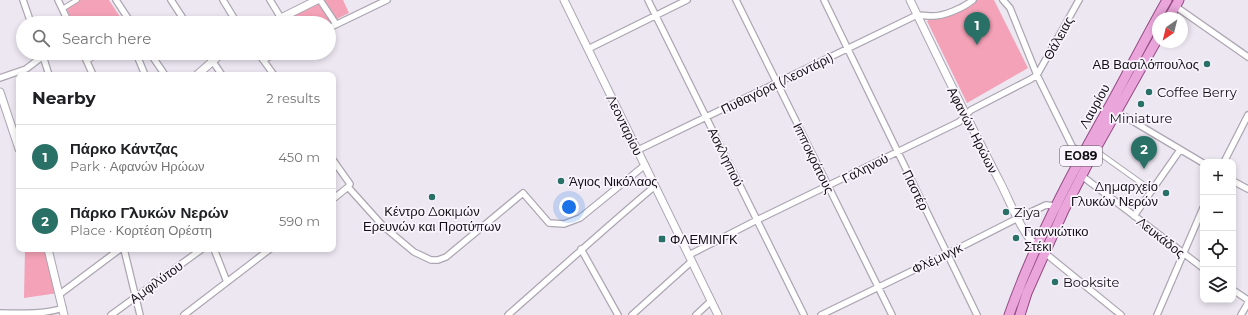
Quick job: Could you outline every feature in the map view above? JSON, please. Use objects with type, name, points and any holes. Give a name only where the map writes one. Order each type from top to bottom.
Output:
[{"type":"main road","name":"Λαυρίου","points":[[1009,315],[1036,247],[1055,206],[1164,1]]},
{"type":"main road","points":[[1172,12],[1177,3]]},
{"type":"main road","name":"Λαυρίου","points":[[1020,315],[1027,293],[1064,210],[1095,150],[1152,48]]},
{"type":"street","points":[[23,0],[29,16]]},
{"type":"street","points":[[58,0],[66,16]]},
{"type":"street","points":[[62,9],[77,0]]},
{"type":"street","points":[[116,0],[126,16]]},
{"type":"street","points":[[171,0],[181,16]]},
{"type":"street","points":[[223,0],[233,16]]},
{"type":"street","points":[[270,0],[280,16]]},
{"type":"street","points":[[285,16],[317,0]]},
{"type":"street","points":[[320,0],[331,16]]},
{"type":"street","points":[[336,24],[387,0]]},
{"type":"street","name":"Λεονταρίου","points":[[564,0],[718,315]]},
{"type":"street","name":"Ασκληπιού","points":[[648,0],[804,315]]},
{"type":"street","points":[[588,49],[688,0]]},
{"type":"street","name":"Ιπποκράτους","points":[[736,0],[892,315]]},
{"type":"street","name":"Παστέρ","points":[[824,0],[977,315]]},
{"type":"street","name":"Αφανών Ηρώων","points":[[910,0],[965,115],[1018,218],[1031,242],[1045,253]]},
{"type":"street","points":[[917,15],[932,16],[953,11],[973,0]]},
{"type":"street","points":[[1003,0],[1010,8],[1037,75],[1072,146],[1081,155]]},
{"type":"street","name":"Θάλειας","points":[[1037,75],[1079,0]]},
{"type":"street","points":[[1177,3],[1248,57]]},
{"type":"street","name":"Πυθαγόρα (Λεοντάρι)","points":[[638,150],[917,15]]},
{"type":"street","points":[[17,72],[26,69],[37,60]]},
{"type":"street","points":[[45,60],[48,72]]},
{"type":"street","points":[[139,60],[144,72]]},
{"type":"street","points":[[155,60],[163,72]]},
{"type":"street","points":[[200,72],[212,60],[220,72]]},
{"type":"street","points":[[263,60],[272,72]]},
{"type":"street","points":[[87,61],[92,72]]},
{"type":"street","points":[[0,78],[16,72]]},
{"type":"street","name":"Γαληνού","points":[[632,315],[691,258],[757,220],[959,122],[971,110],[1037,75]]},
{"type":"street","points":[[0,92],[16,139]]},
{"type":"street","points":[[1108,107],[1200,161]]},
{"type":"street","points":[[1226,159],[1248,115]]},
{"type":"street","points":[[1095,150],[1151,190]]},
{"type":"street","points":[[1134,216],[1180,150]]},
{"type":"street","points":[[336,164],[350,184],[336,197]]},
{"type":"street","points":[[348,187],[392,235],[420,256],[434,260],[446,257],[523,193],[549,223],[564,224],[580,218],[645,165]]},
{"type":"street","name":"Λευκάδος","points":[[1082,176],[1202,267]]},
{"type":"street","points":[[1236,183],[1248,189]]},
{"type":"street","points":[[508,315],[655,186]]},
{"type":"street","name":"Φλέμινγκ","points":[[821,315],[1018,218],[1046,205],[1055,206]]},
{"type":"street","points":[[1157,315],[1200,215]]},
{"type":"street","points":[[582,249],[618,315]]},
{"type":"street","points":[[0,313],[40,314],[63,311],[49,252]]},
{"type":"street","points":[[60,294],[116,252]]},
{"type":"street","points":[[125,252],[140,315]]},
{"type":"street","name":"Αμφιλύτου","points":[[111,315],[198,252]]},
{"type":"street","points":[[215,252],[227,282]]},
{"type":"street","points":[[184,315],[266,252]]},
{"type":"street","points":[[1045,253],[1121,315]]},
{"type":"street","points":[[1236,292],[1248,302],[1241,315]]},
{"type":"street","points":[[696,315],[712,301]]},
{"type":"shaded area","points":[[81,0],[109,0],[119,16],[70,16],[66,7]]},
{"type":"shaded area","points":[[323,0],[343,0],[349,13],[336,20],[336,16],[292,16]]},
{"type":"shaded area","points":[[970,0],[994,0],[1028,68],[967,103],[927,21]]},
{"type":"shaded area","points":[[25,252],[48,252],[58,293],[24,298]]},
{"type":"place","name":"Πάρκο Κάντζας","points":[[977,45]]},
{"type":"place","name":"ΑΒ Βασιλόπουλος","points":[[1207,64]]},
{"type":"place","name":"Coffee Berry","points":[[1149,92]]},
{"type":"place","name":"Miniature","points":[[1141,104]]},
{"type":"place","name":"Πάρκο Γλυκών Νερών","points":[[1144,169]]},
{"type":"place","name":"Άγιος Νικόλαος","points":[[561,181]]},
{"type":"place","name":"Δημαρχείο Γλυκών Νερών","points":[[1166,193]]},
{"type":"place","name":"Κέντρο Δοκιμών Ερευνών και Προτύπων","points":[[432,197]]},
{"type":"place","name":"Ziya","points":[[1006,212]]},
{"type":"place","name":"Γιαννιώτικο Στέκι","points":[[1016,238]]},
{"type":"place","name":"ΦΛΕΜΙΝΓΚ","points":[[662,239]]},
{"type":"place","name":"Booksite","points":[[1055,282]]}]
